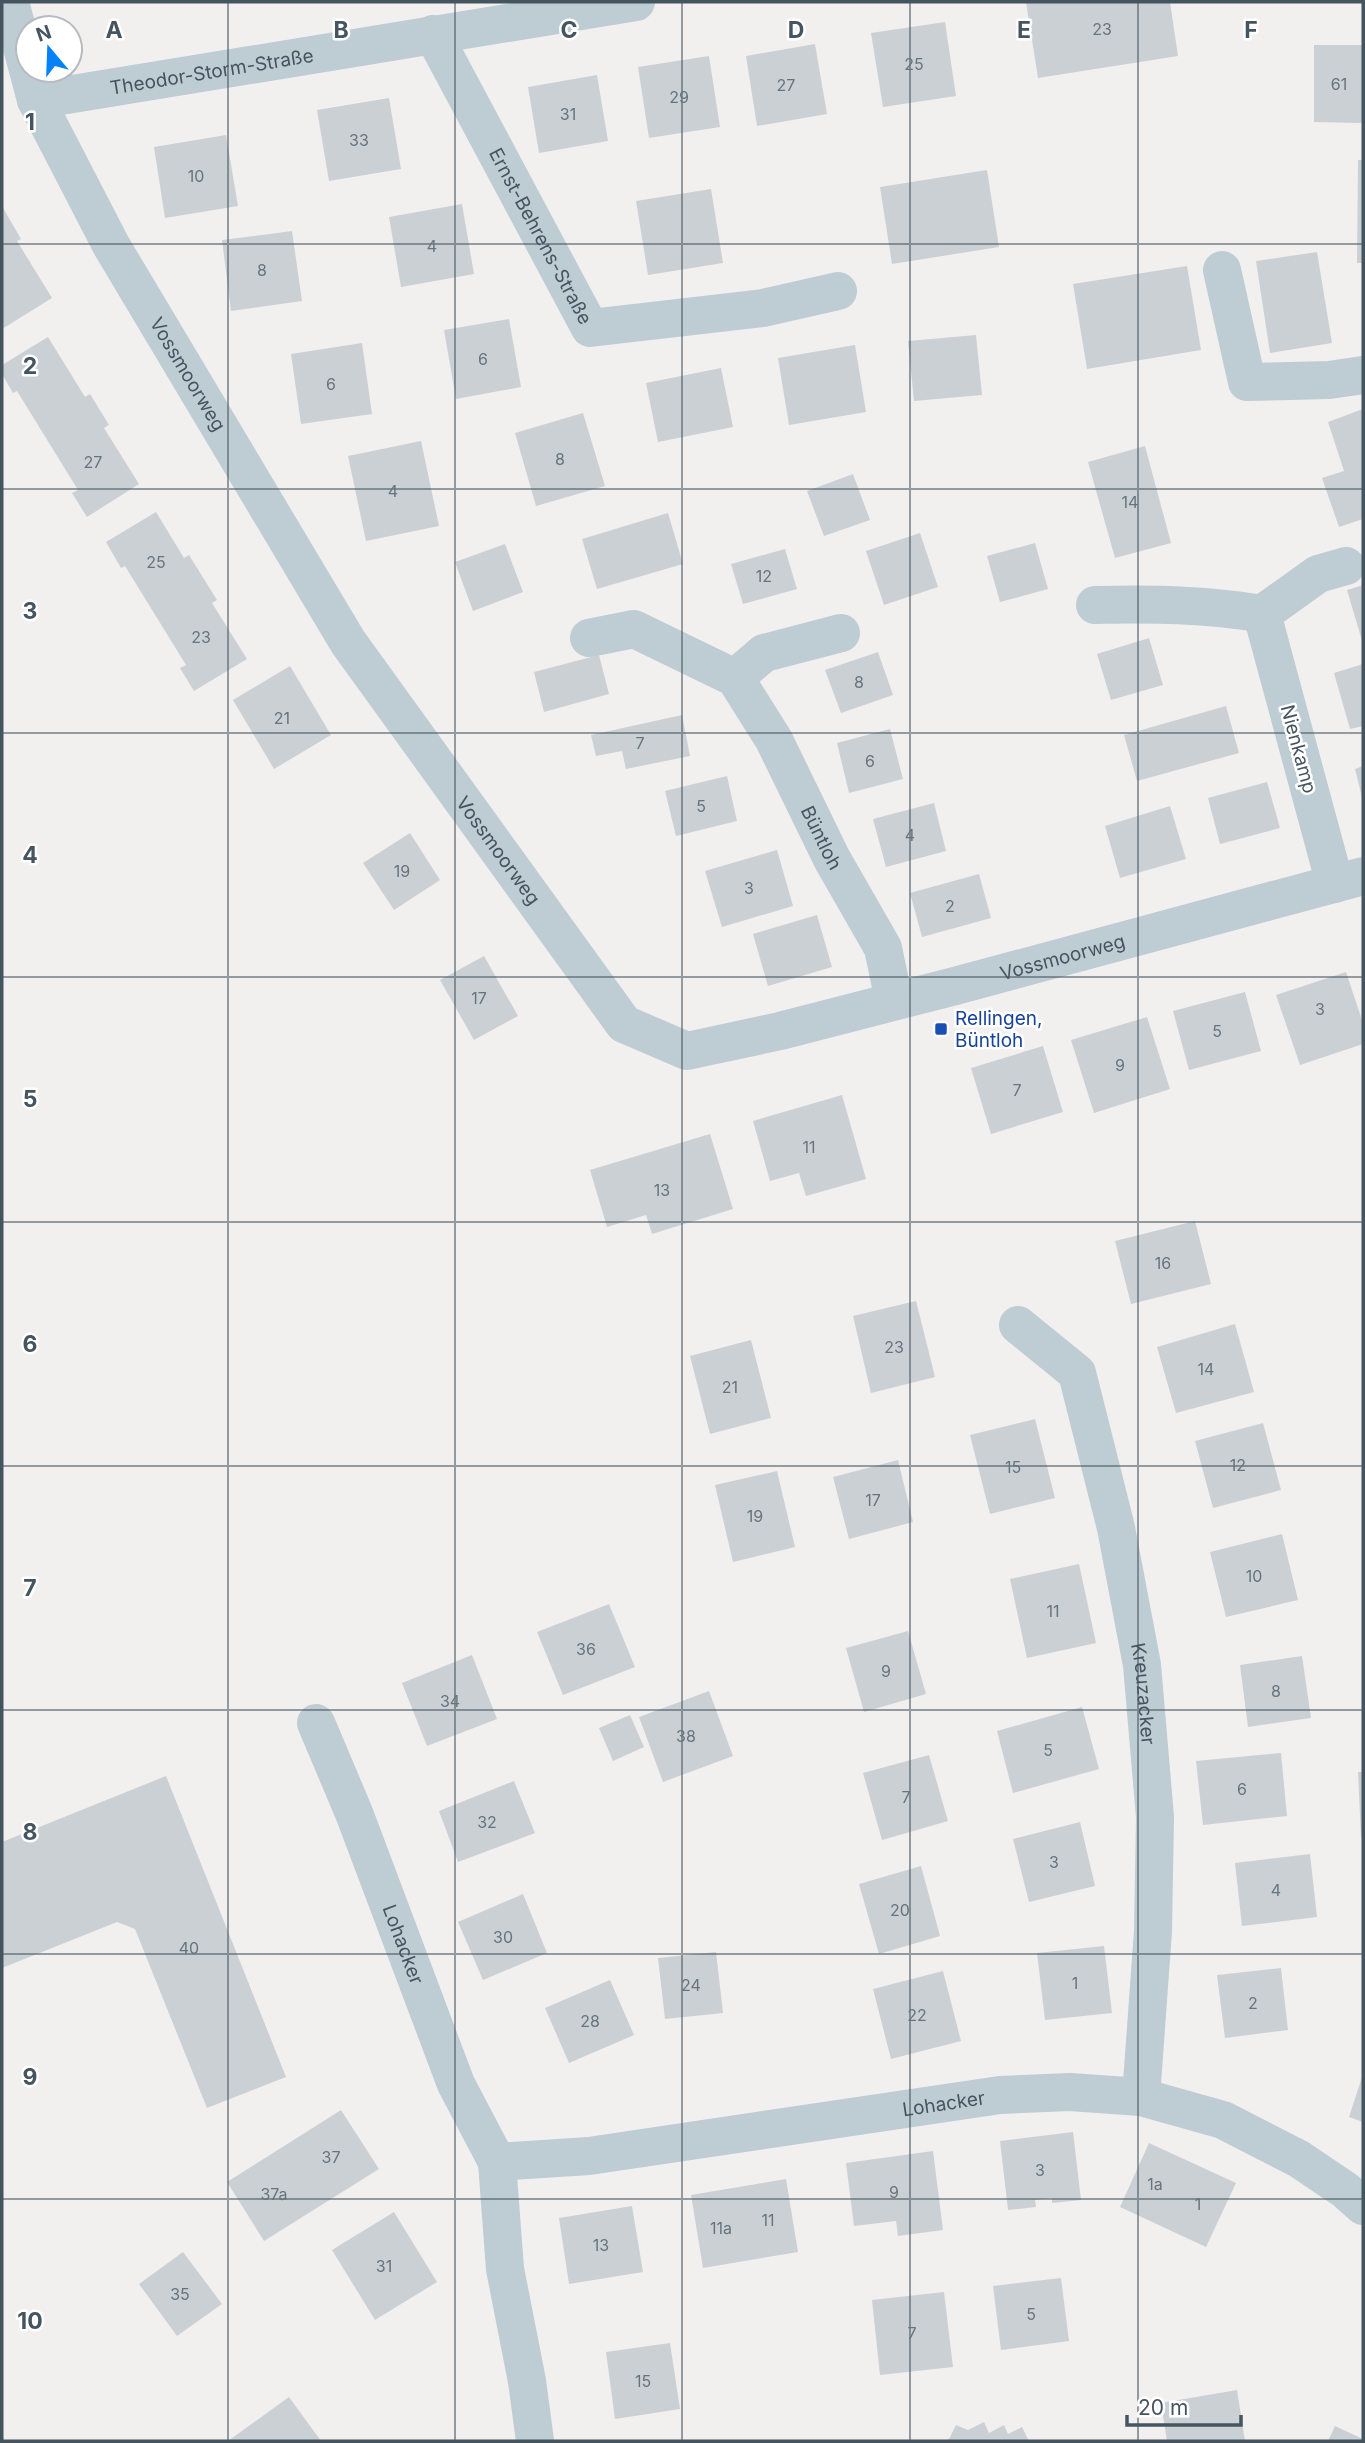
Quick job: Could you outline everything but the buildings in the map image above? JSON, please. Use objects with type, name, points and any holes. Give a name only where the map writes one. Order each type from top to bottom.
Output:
[{"type":"street","name":"Vossmoorweg","points":[[10,2],[36,100],[111,244],[348,642],[624,1024],[687,1051],[894,1002],[1349,880]]},
{"type":"street","name":"Theodor-Storm-Straße","points":[[36,100],[636,2]]},
{"type":"street","name":"Ernst-Behrens-Straße","points":[[433,34],[590,328],[763,308],[838,291]]},
{"type":"street","points":[[1222,270],[1247,382],[1329,380],[1363,375]]},
{"type":"street","points":[[1095,605],[1166,603],[1224,607],[1262,614],[1318,574],[1346,566]]},
{"type":"street","name":"Nienkamp","points":[[1262,614],[1349,880]]},
{"type":"street","points":[[589,638],[634,629],[734,678],[764,653],[841,634]]},
{"type":"street","name":"Büntloh","points":[[734,678],[774,740],[832,859],[883,948],[894,1002]]},
{"type":"street","name":"Kreuzacker","points":[[1018,1325],[1077,1373],[1116,1528],[1142,1665],[1155,1817],[1153,1931],[1141,2097]]},
{"type":"street","name":"Lohacker","points":[[316,1723],[354,1813],[456,2084],[497,2162],[505,2269],[527,2382],[535,2441]]},
{"type":"street","name":"Lohacker","points":[[497,2162],[589,2156],[1000,2095],[1070,2092],[1141,2097],[1223,2120],[1299,2159],[1363,2206]]},
{"type":"place","name":"Rellingen, Büntloh","points":[[941,1029]]}]
